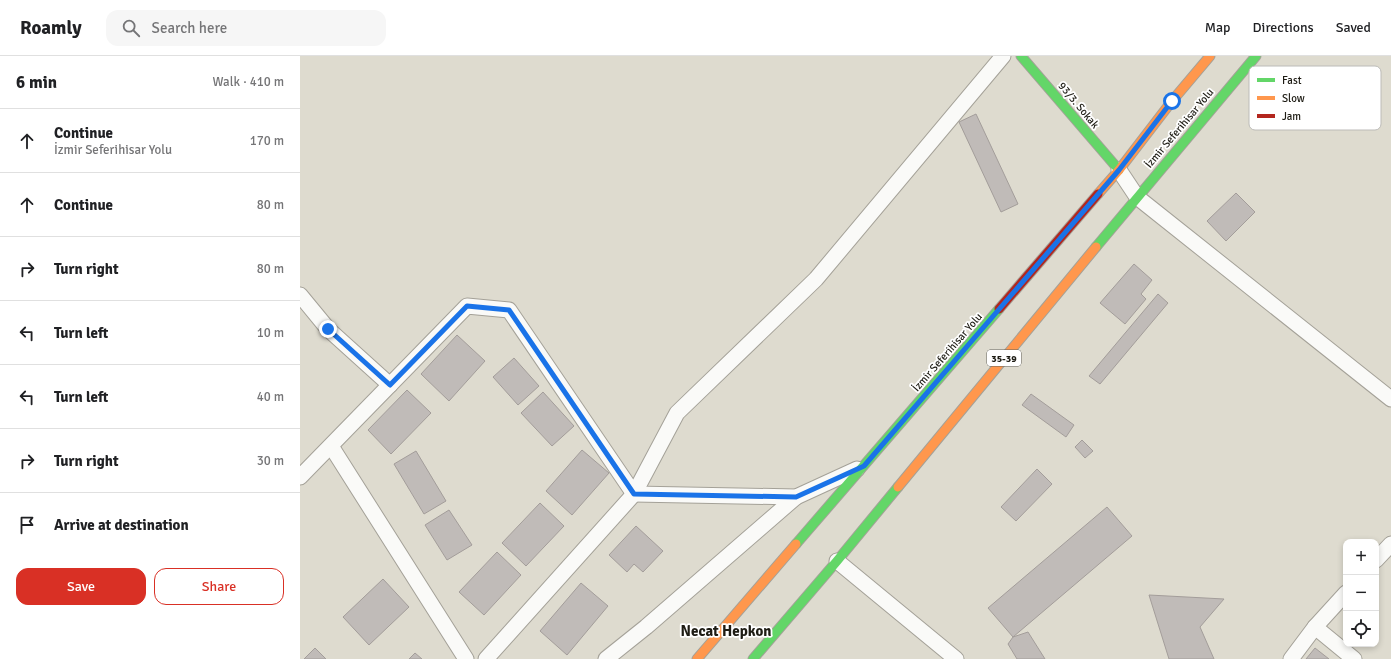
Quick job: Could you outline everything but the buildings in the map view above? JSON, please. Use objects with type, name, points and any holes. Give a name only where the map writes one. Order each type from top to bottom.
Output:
[{"type":"main road","name":"93/3. Sokak","points":[[1020,56],[1119,170]]},
{"type":"main road","name":"İzmir Seferihisar Yolu","points":[[697,659],[1119,170],[1172,101],[1210,56]]},
{"type":"main road","name":"İzmir Seferihisar Yolu","points":[[754,658],[837,561],[1137,197],[1256,56]]},
{"type":"street","points":[[486,659],[634,494],[677,413],[816,279],[1003,56]]},
{"type":"street","points":[[1119,170],[1137,197],[1391,399]]},
{"type":"street","points":[[300,295],[328,329],[390,385]]},
{"type":"street","points":[[300,477],[467,306],[509,310],[634,494]]},
{"type":"street","points":[[331,446],[466,659]]},
{"type":"street","points":[[606,659],[646,627],[796,497],[864,466]]},
{"type":"street","points":[[634,494],[796,497]]},
{"type":"street","points":[[1379,557],[1391,544]]},
{"type":"street","points":[[837,561],[956,659]]},
{"type":"street","points":[[1291,659],[1315,627],[1343,596]]},
{"type":"street","points":[[1315,627],[1354,659]]},
{"type":"traffic: fast","points":[[1021,56],[1119,170]]},
{"type":"traffic: fast","points":[[1096,247],[1256,56]]},
{"type":"traffic: fast","points":[[796,544],[999,309]]},
{"type":"traffic: fast","points":[[753,659],[898,487]]},
{"type":"traffic: slow","points":[[1098,194],[1210,56]]},
{"type":"traffic: slow","points":[[898,487],[1096,247]]},
{"type":"traffic: slow","points":[[697,659],[796,544]]},
{"type":"traffic: jam","points":[[999,309],[1098,194]]},
{"type":"district","name":"Necat Hepkon","points":[[726,631]]},
{"type":"route","points":[[328,329],[390,385],[467,306],[509,310],[634,494],[796,497],[864,466],[1119,170],[1172,101]]}]
